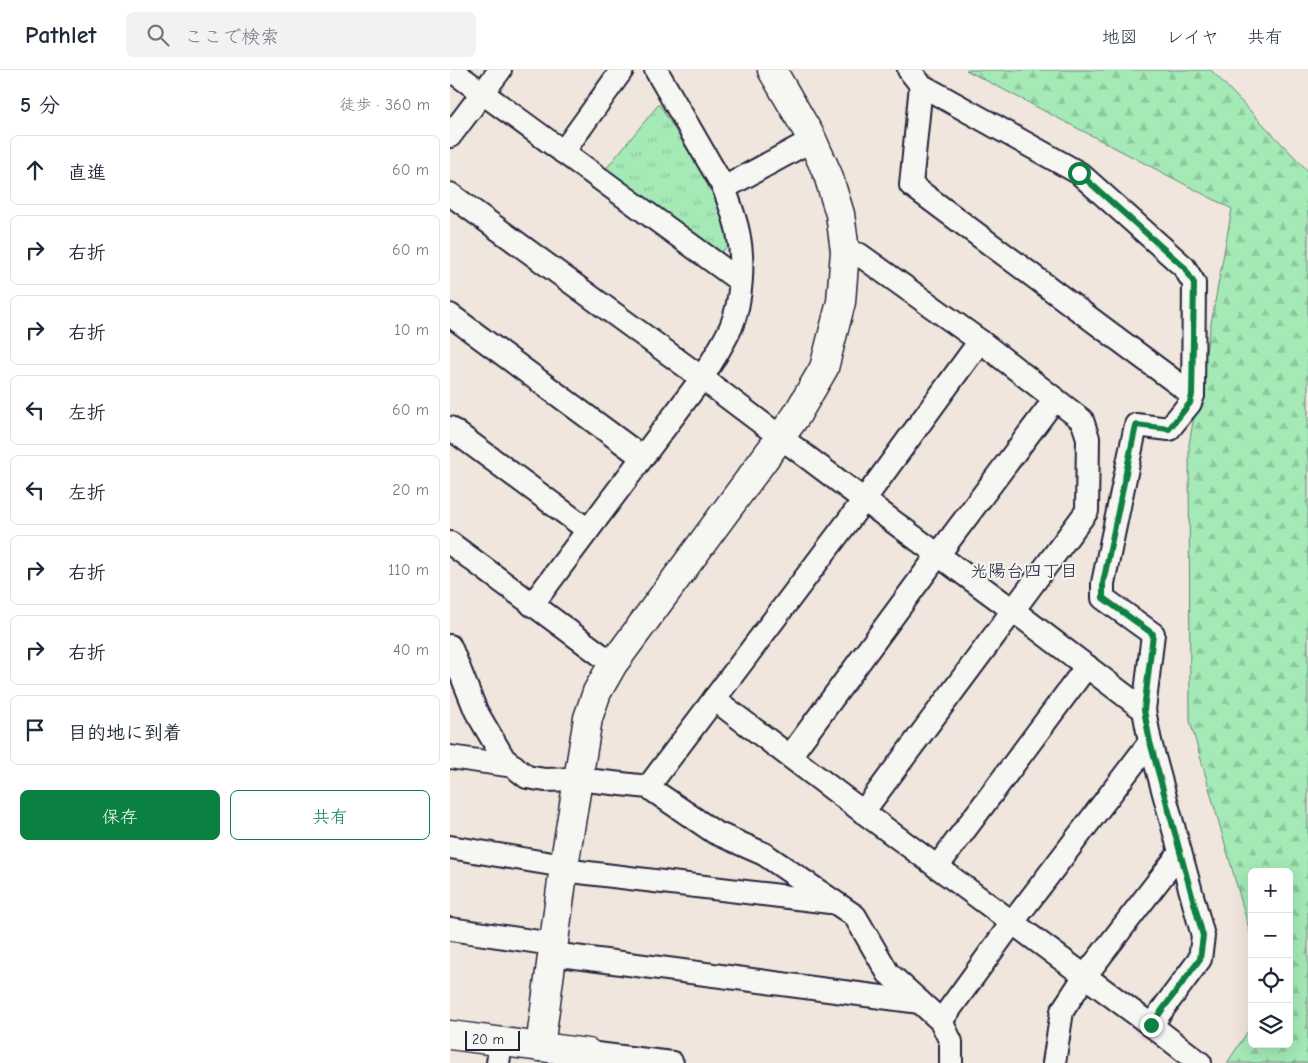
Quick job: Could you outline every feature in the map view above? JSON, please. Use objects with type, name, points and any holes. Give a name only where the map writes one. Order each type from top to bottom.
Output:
[{"type":"street","points":[[451,70],[740,281]]},
{"type":"street","points":[[450,136],[500,70]]},
{"type":"street","points":[[563,152],[622,70]]},
{"type":"street","points":[[532,605],[702,378],[719,352],[732,326],[738,299],[742,260],[738,231],[724,188],[656,70]]},
{"type":"street","points":[[540,1047],[577,779],[588,718],[597,692],[612,664],[745,488],[796,416],[824,368],[841,302],[845,251],[840,214],[828,175],[812,140],[772,70]]},
{"type":"street","points":[[1151,1025],[1200,959],[1203,936],[1150,742],[1144,710],[1153,634],[1103,598],[1103,583],[1136,425],[1169,429],[1190,403],[1192,395],[1194,283],[1184,267],[1079,173],[915,77],[911,185],[1192,395]]},
{"type":"street","points":[[724,188],[812,140]]},
{"type":"street","points":[[450,194],[702,378],[1144,710]]},
{"type":"street","points":[[845,251],[860,255],[980,341],[1082,420],[1088,438],[1087,511],[863,812]]},
{"type":"street","points":[[450,315],[642,457]]},
{"type":"street","points":[[648,787],[864,500],[980,341]]},
{"type":"street","points":[[790,756],[1055,399]]},
{"type":"street","points":[[450,428],[588,530]]},
{"type":"street","points":[[450,543],[612,664]]},
{"type":"street","points":[[450,646],[456,671],[476,711],[504,759],[527,777],[545,780],[577,779],[648,787],[714,832],[764,854],[835,902],[855,916],[888,972],[941,1021],[951,1042],[951,1063]]},
{"type":"street","points":[[937,867],[1087,666]]},
{"type":"street","points":[[714,699],[1200,1063]]},
{"type":"street","points":[[941,1021],[1012,923],[1150,742]]},
{"type":"street","points":[[450,757],[514,766]]},
{"type":"street","points":[[450,847],[564,868],[835,902]]},
{"type":"street","points":[[1054,1063],[1062,1011],[1085,976],[1180,853]]},
{"type":"street","points":[[450,929],[553,949],[920,1002]]},
{"type":"street","points":[[450,1035],[499,1053],[540,1047],[588,1058],[672,1063]]},
{"type":"green space","points":[[966,70],[1211,70],[1308,171],[1308,1063],[1227,1063],[1248,1031],[1248,1048],[1293,1048],[1293,868],[1248,868],[1248,925],[1190,721],[1189,444],[1232,209]]},
{"type":"green space","points":[[659,104],[714,193],[723,213],[732,243],[719,254],[605,170]]},
{"type":"district","name":"光陽台四丁目","points":[[1024,571]]},
{"type":"route","points":[[1079,173],[1184,267],[1194,283],[1192,395],[1190,403],[1169,429],[1136,425],[1103,583],[1103,598],[1153,634],[1144,710],[1150,742],[1203,936],[1200,959],[1151,1025]]}]
